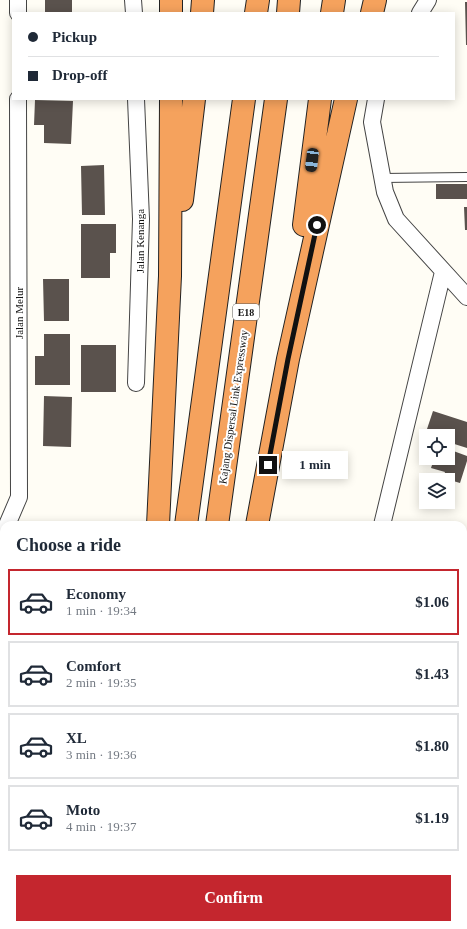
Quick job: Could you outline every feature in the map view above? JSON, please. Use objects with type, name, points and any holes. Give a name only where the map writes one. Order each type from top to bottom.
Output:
[{"type":"highway","points":[[171,0],[171,12]]},
{"type":"highway","points":[[202,12],[203,0]]},
{"type":"highway","points":[[256,12],[258,0]]},
{"type":"highway","points":[[332,12],[334,0]]},
{"type":"highway","points":[[372,12],[375,0]]},
{"type":"highway","points":[[158,521],[170,276],[171,100]]},
{"type":"highway","points":[[170,276],[181,210],[194,100]]},
{"type":"highway","points":[[187,521],[244,100]]},
{"type":"highway","name":"Kajang Dispersal Link Expressway","points":[[218,521],[276,100]]},
{"type":"highway","points":[[288,359],[320,100]]},
{"type":"highway","points":[[258,521],[288,359],[346,100]]},
{"type":"street","points":[[18,0],[18,12]]},
{"type":"street","points":[[133,0],[134,12]]},
{"type":"street","points":[[421,12],[428,0]]},
{"type":"street","name":"Jalan Melur","points":[[6,521],[19,497],[18,100]]},
{"type":"street","name":"Jalan Kenanga","points":[[136,100],[141,219],[136,383]]},
{"type":"street","points":[[376,100],[372,122],[385,192],[396,219],[467,297]]},
{"type":"street","points":[[383,521],[443,272]]},
{"type":"lane","points":[[382,178],[467,177]]},
{"type":"building","points":[[45,0],[72,0],[72,12],[45,12]]},
{"type":"building","points":[[465,2],[467,2],[467,45],[466,45]]},
{"type":"building","points":[[35,100],[73,101],[71,144],[44,143],[44,125],[34,125]]},
{"type":"building","points":[[104,165],[105,215],[82,215],[81,166]]},
{"type":"building","points":[[436,184],[467,184],[467,199],[436,199]]},
{"type":"building","points":[[464,207],[467,207],[467,230],[465,230]]},
{"type":"building","points":[[81,224],[116,224],[116,253],[110,253],[110,278],[81,278]]},
{"type":"building","points":[[43,279],[69,279],[69,321],[44,321]]},
{"type":"building","points":[[44,334],[70,334],[70,385],[35,385],[35,356],[44,356]]},
{"type":"building","points":[[81,345],[116,345],[116,392],[81,392]]},
{"type":"building","points":[[44,396],[72,397],[71,447],[43,446]]},
{"type":"building","points":[[433,411],[467,422],[467,448],[455,444],[455,429],[427,429]]},
{"type":"building","points":[[455,452],[467,456],[467,461],[460,483],[455,482],[455,473],[445,473],[431,468],[432,465],[455,465]]},
{"type":"route","points":[[268,465],[288,359],[317,225]]}]
